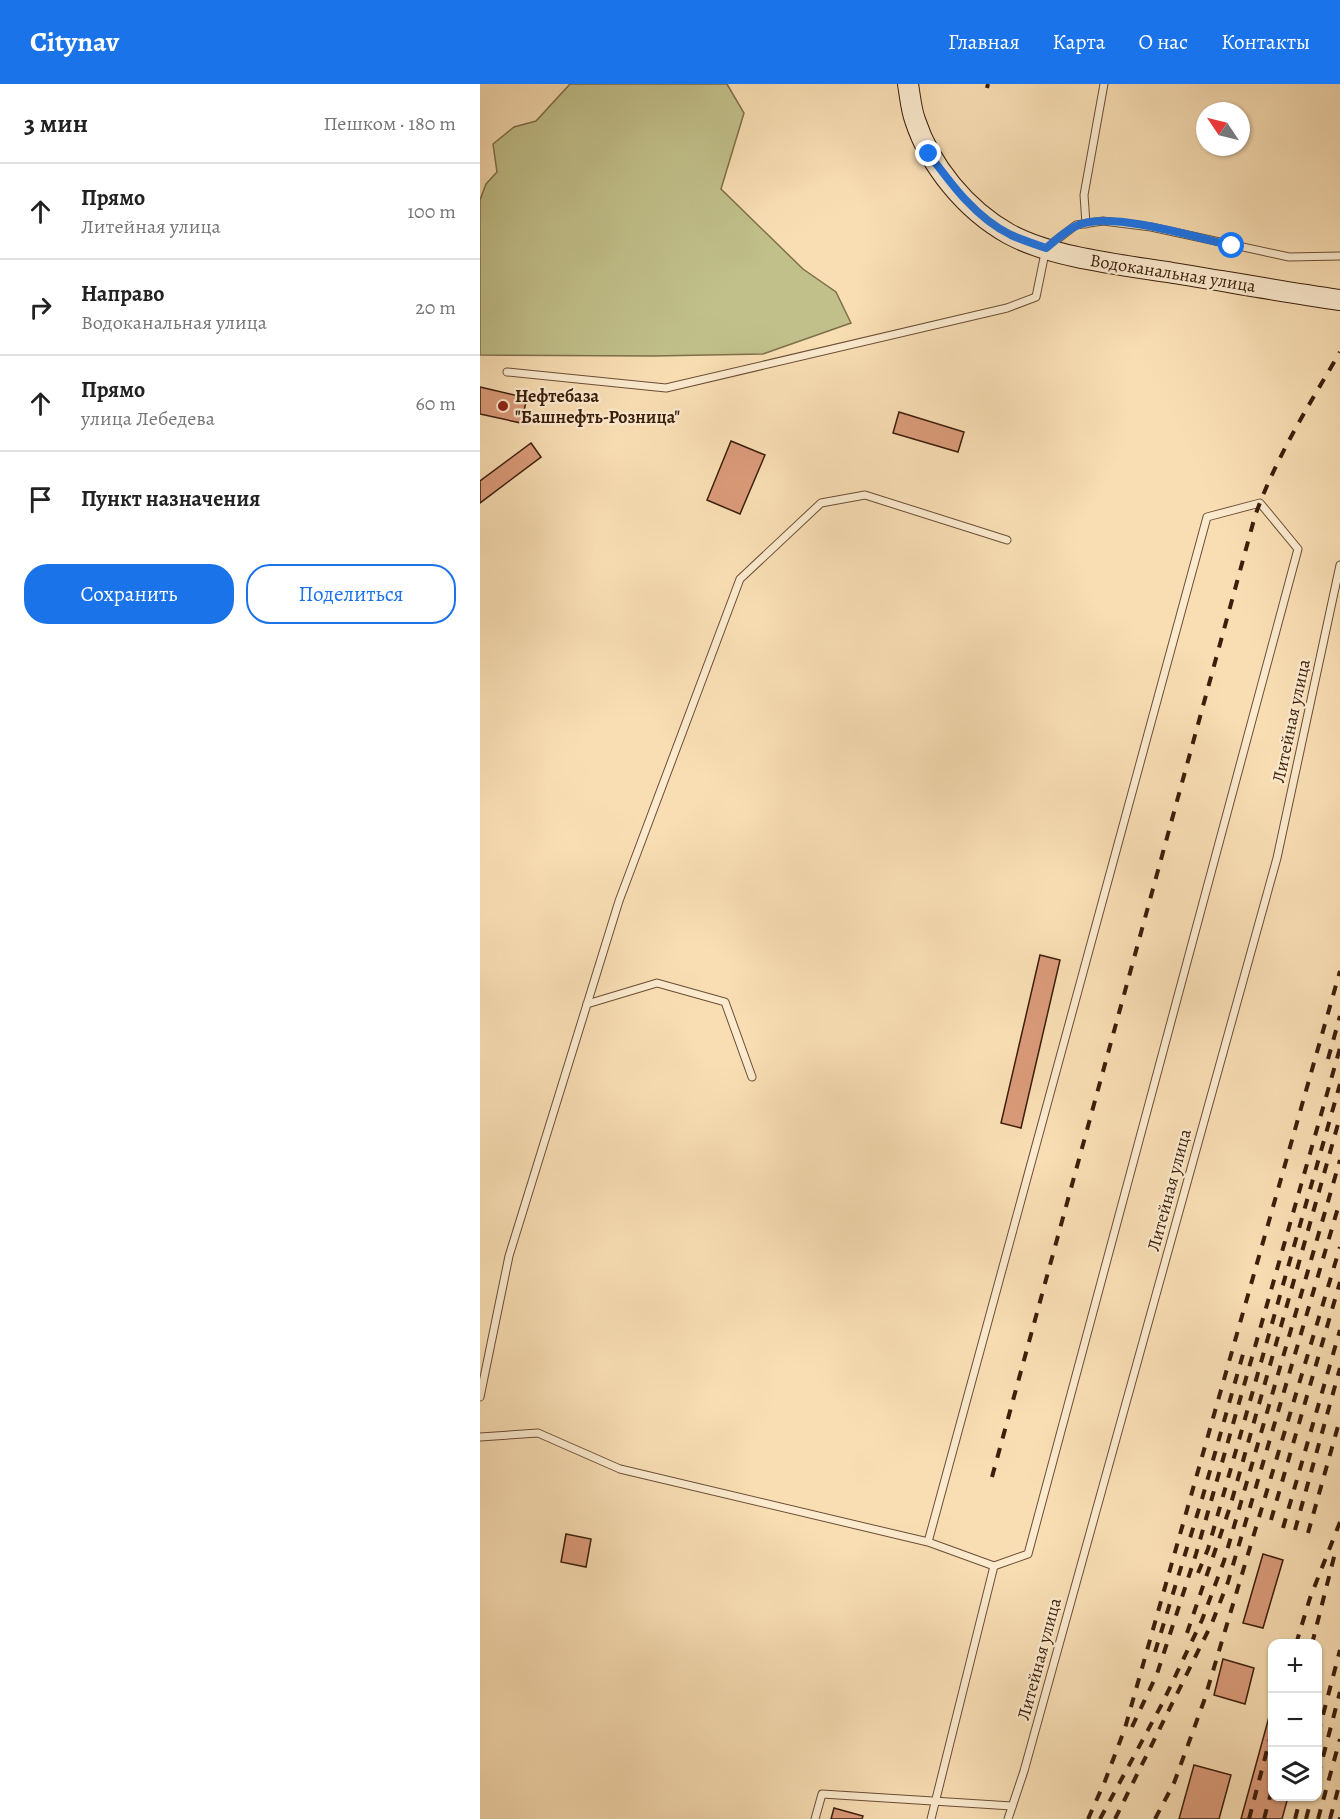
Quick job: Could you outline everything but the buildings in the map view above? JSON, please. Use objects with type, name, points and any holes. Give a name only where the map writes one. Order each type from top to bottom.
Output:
[{"type":"main road","name":"Водоканальная улица","points":[[908,84],[914,118],[929,154],[952,185],[983,217],[1010,235],[1089,260],[1331,298]]},
{"type":"lane","points":[[1086,224],[1084,195],[1104,84]]},
{"type":"lane","points":[[507,372],[666,388],[1017,305],[1036,297],[1046,248],[1076,225],[1103,220],[1151,227],[1289,257],[1340,256]]},
{"type":"lane","points":[[480,1397],[509,1256],[619,901],[740,579],[821,503],[865,495],[1007,540]]},
{"type":"lane","points":[[480,1437],[538,1433],[620,1469],[928,1542],[994,1566],[1028,1554],[1298,549],[1260,503],[1207,517],[928,1542]]},
{"type":"lane","name":"Литейная улица","points":[[1008,1819],[1024,1771],[1277,858],[1340,565]]},
{"type":"lane","points":[[587,1004],[657,983],[725,1002],[752,1077]]},
{"type":"lane","points":[[931,1819],[994,1566]]},
{"type":"lane","points":[[815,1819],[822,1794],[1012,1806]]},
{"type":"shaded area","points":[[570,84],[727,84],[744,113],[721,189],[803,269],[836,292],[851,323],[763,354],[480,355],[480,200],[486,184],[497,172],[493,144],[514,127],[536,121]]},
{"type":"railway","points":[[987,88],[988,84]]},
{"type":"railway","points":[[992,1477],[1255,516],[1283,452],[1340,352]]},
{"type":"railway","points":[[1088,1819],[1125,1728],[1340,971]]},
{"type":"railway","points":[[1328,1059],[1340,1016]]},
{"type":"railway","points":[[1132,1727],[1157,1674],[1196,1554],[1340,1048]]},
{"type":"railway","points":[[1198,1573],[1208,1549],[1340,1084]]},
{"type":"railway","points":[[1187,1633],[1230,1507],[1340,1117]]},
{"type":"railway","points":[[1100,1819],[1162,1704],[1202,1620],[1224,1561],[1340,1160]]},
{"type":"railway","points":[[1115,1819],[1212,1623],[1228,1582],[1340,1201]]},
{"type":"railway","points":[[1155,1819],[1174,1783],[1204,1701],[1340,1247]]},
{"type":"railway","points":[[1271,1520],[1340,1282]]},
{"type":"railway","points":[[1283,1528],[1340,1330]]},
{"type":"railway","points":[[1155,1652],[1245,1347]]},
{"type":"railway","points":[[1295,1530],[1340,1368]]},
{"type":"railway","points":[[1308,1533],[1340,1419]]},
{"type":"railway","points":[[1298,1639],[1310,1598],[1340,1522]]},
{"type":"railway","points":[[1313,1639],[1335,1553]]},
{"type":"railway","points":[[1322,1719],[1340,1650]]},
{"type":"railway","points":[[1322,1761],[1340,1692]]},
{"type":"railway","points":[[1318,1819],[1340,1739]]},
{"type":"railway","points":[[1249,1819],[1268,1746]]},
{"type":"railway","points":[[1330,1819],[1340,1782]]},
{"type":"railway","points":[[1264,1819],[1269,1801]]},
{"type":"railway","points":[[1295,1819],[1300,1801]]},
{"type":"railway","points":[[1306,1819],[1311,1801]]},
{"type":"place","name":"Нефтебаза \"Башнефть-Розница\"","points":[[503,406]]},
{"type":"route","points":[[929,154],[952,185],[983,217],[1010,235],[1046,248],[1076,225],[1103,220],[1151,227],[1232,246]]}]
